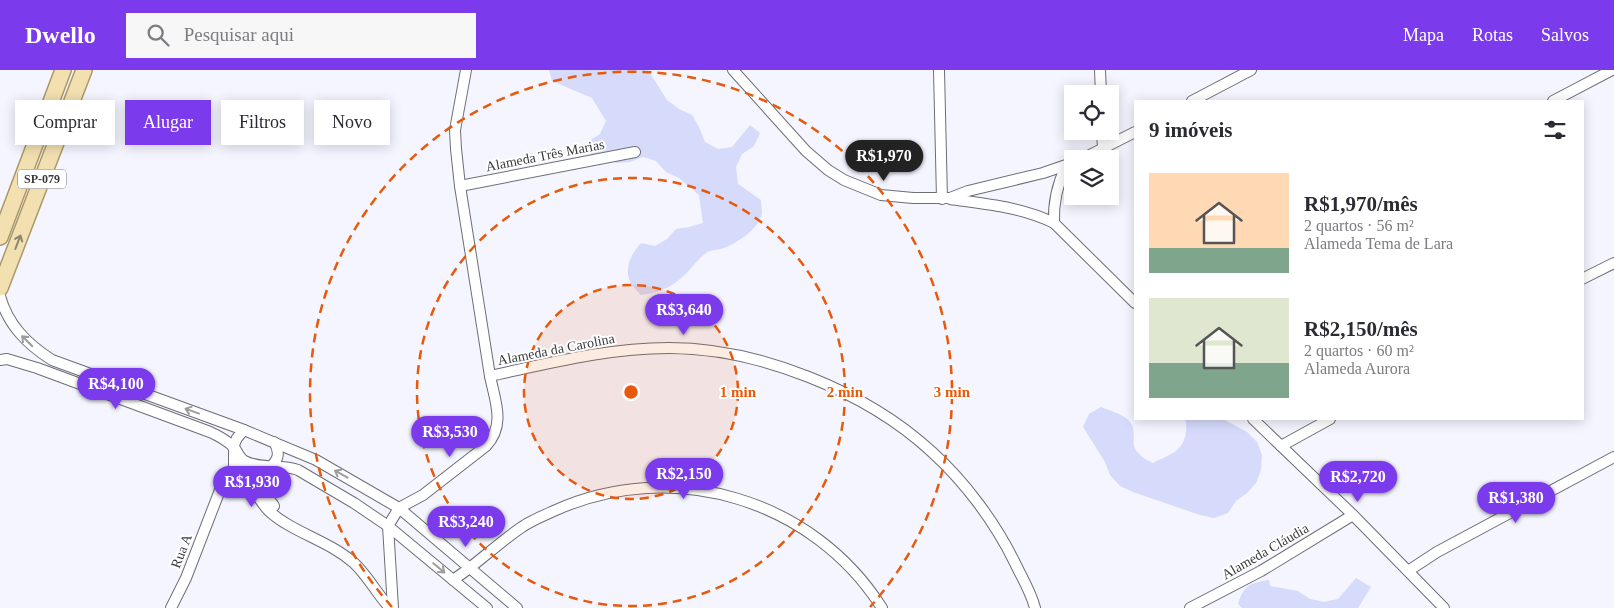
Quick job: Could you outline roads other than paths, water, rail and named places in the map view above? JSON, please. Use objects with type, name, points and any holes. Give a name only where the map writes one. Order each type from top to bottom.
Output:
[{"type":"main road","name":"SP-079","points":[[0,238],[5,209],[63,70]]},
{"type":"main road","name":"SP-079","points":[[0,288],[84,70]]},
{"type":"street","name":"Alameda da Carolina","points":[[466,70],[455,130],[460,186],[490,376],[597,353],[671,348],[704,350],[734,355],[801,374],[828,385],[870,407],[902,428],[932,452],[969,492],[1006,544],[1035,608]]},
{"type":"street","points":[[733,70],[806,151],[828,170],[844,180],[881,195],[946,199],[1037,214],[1054,223],[1134,302]]},
{"type":"street","points":[[939,70],[946,199]]},
{"type":"street","points":[[1100,70],[1100,85]]},
{"type":"street","points":[[1194,100],[1251,70]]},
{"type":"street","points":[[1554,100],[1612,70]]},
{"type":"street","points":[[1102,140],[1103,149],[1134,133]]},
{"type":"street","name":"Alameda Três Marias","points":[[460,186],[635,152]]},
{"type":"street","points":[[946,199],[968,191],[1064,165]]},
{"type":"street","points":[[1054,223],[1055,197],[1064,174]]},
{"type":"street","points":[[1584,278],[1614,263]]},
{"type":"street","points":[[0,296],[2,305],[13,327],[30,345],[52,360],[244,430],[316,460],[399,508],[517,608]]},
{"type":"street","points":[[40,369],[45,355]]},
{"type":"street","points":[[0,360],[7,359],[40,369],[210,432],[223,438],[234,447],[244,460],[263,466],[274,465],[298,470],[354,502],[388,526],[487,608]]},
{"type":"street","points":[[392,608],[388,526],[399,508],[423,494],[494,438],[498,419],[490,376]]},
{"type":"street","points":[[1254,420],[1353,515],[1444,608]]},
{"type":"street","points":[[1281,446],[1328,420]]},
{"type":"street","points":[[244,430],[237,438],[234,447],[248,478],[270,511],[294,528],[326,542],[355,564],[392,608]]},
{"type":"street","points":[[274,442],[278,448],[278,453],[274,465],[264,474],[262,483],[278,516]]},
{"type":"street","name":"Rua A","points":[[171,608],[186,578],[220,490],[234,466],[234,447]]},
{"type":"street","points":[[1408,570],[1437,552],[1614,457]]},
{"type":"street","points":[[220,490],[274,465]]},
{"type":"street","points":[[453,580],[522,527],[556,510],[585,499],[620,491],[657,487],[683,488],[731,496],[788,518],[817,538],[840,558],[866,586],[882,608]]},
{"type":"street","name":"Alameda Cláudia","points":[[1190,608],[1261,571],[1353,515]]}]
